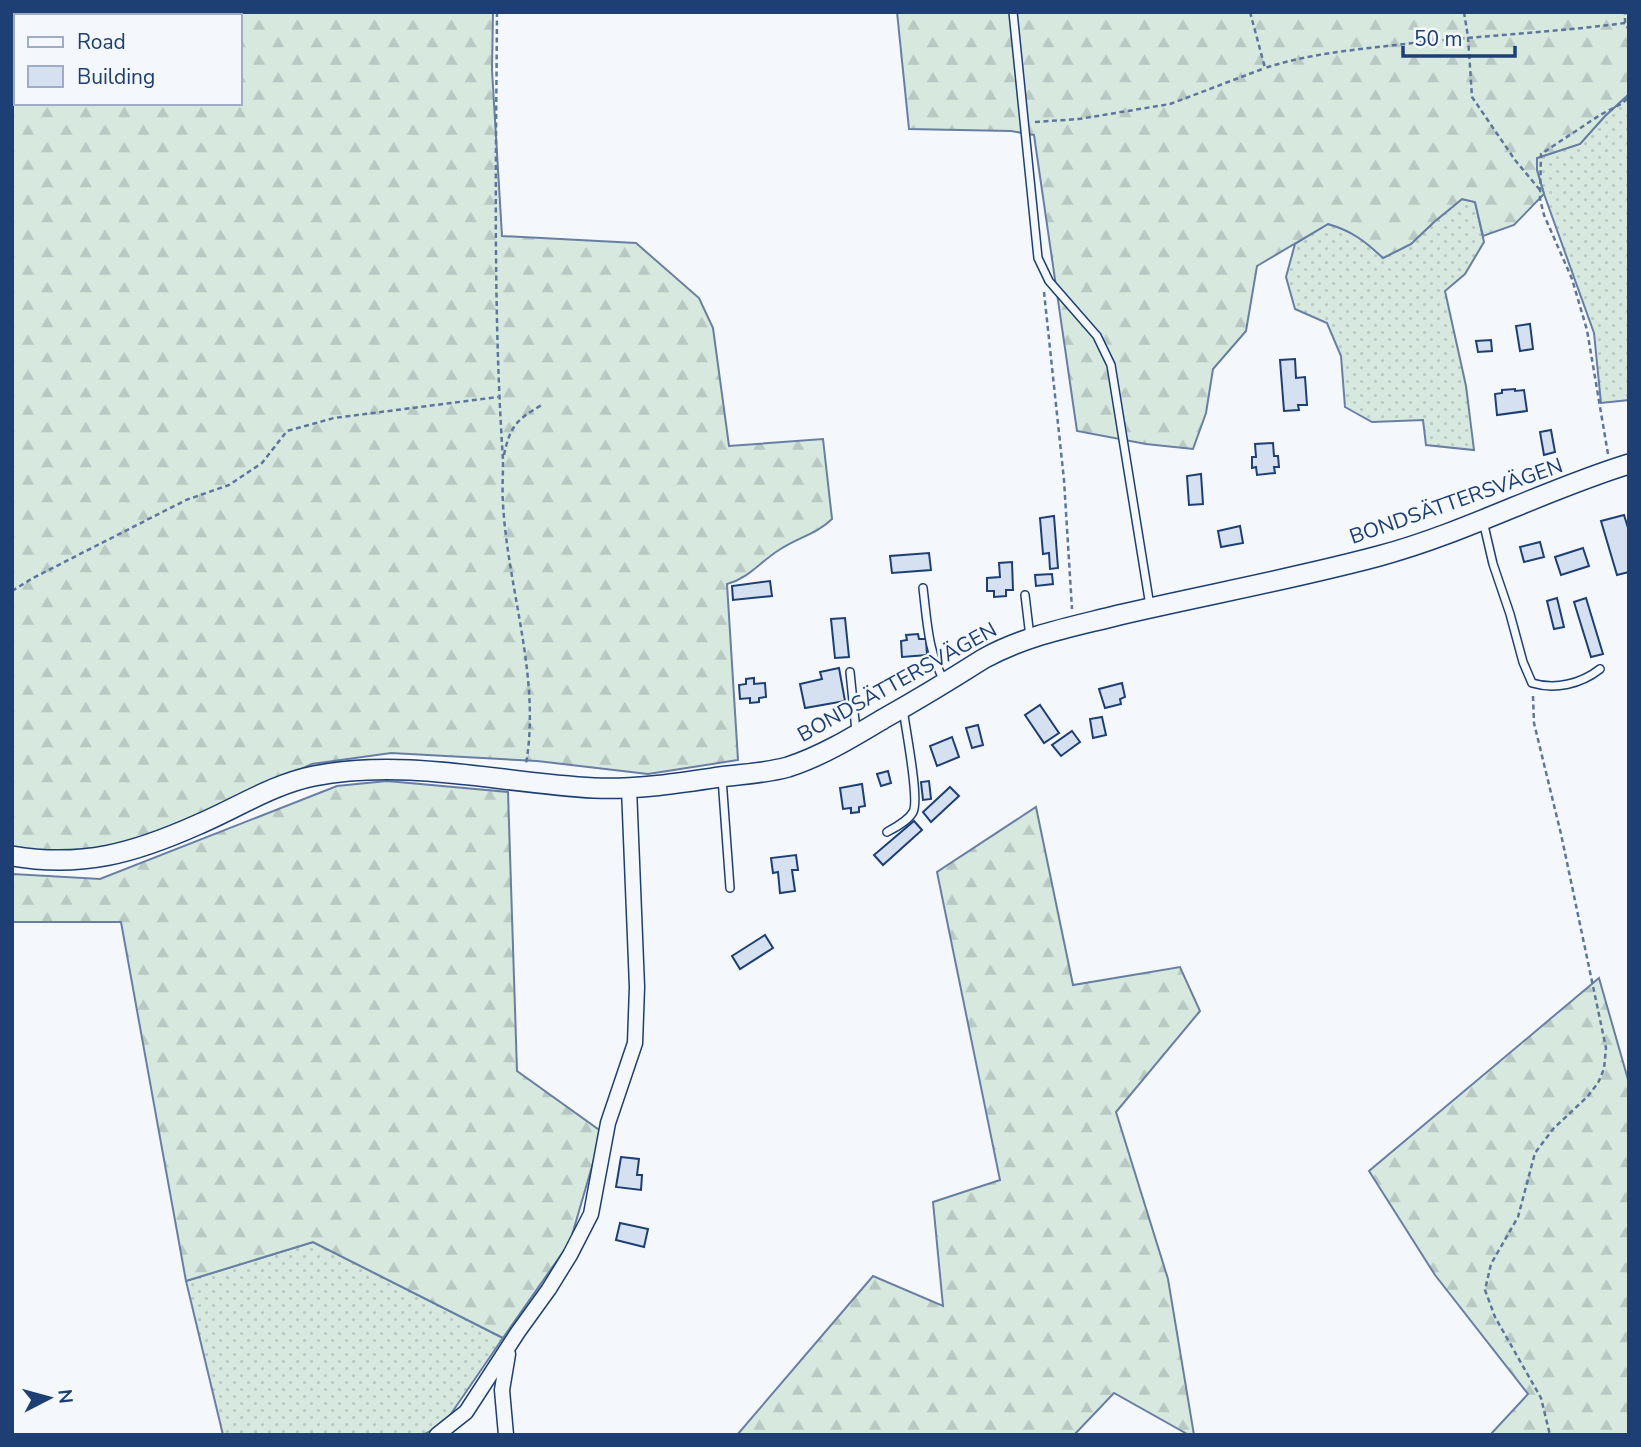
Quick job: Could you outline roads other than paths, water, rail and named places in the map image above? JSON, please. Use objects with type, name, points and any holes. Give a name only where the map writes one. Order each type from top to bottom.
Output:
[{"type":"street","name":"BONDSÄTTERSVÄGEN","points":[[12,856],[68,861],[100,858],[141,847],[186,830],[232,808],[311,777],[340,772],[381,769],[420,771],[594,788],[629,788],[787,767],[838,746],[1004,647],[1150,607],[1380,556],[1629,464]]},
{"type":"street","points":[[437,1435],[466,1412],[570,1255],[591,1214],[608,1123],[635,1043],[637,987],[629,788]]},
{"type":"street","points":[[506,1435],[502,1390],[510,1346]]},
{"type":"lane","points":[[1013,12],[1038,258],[1041,268],[1076,314],[1097,336],[1111,365],[1150,607]]},
{"type":"lane","points":[[1483,520],[1493,564],[1532,683],[1545,687],[1565,684],[1587,679],[1600,669]]},
{"type":"lane","points":[[923,588],[931,644],[937,669],[945,683]]},
{"type":"lane","points":[[1025,595],[1030,638]]},
{"type":"lane","points":[[849,672],[856,735]]},
{"type":"lane","points":[[887,832],[902,824],[914,811],[915,796],[903,708]]},
{"type":"lane","points":[[722,777],[730,888]]}]
